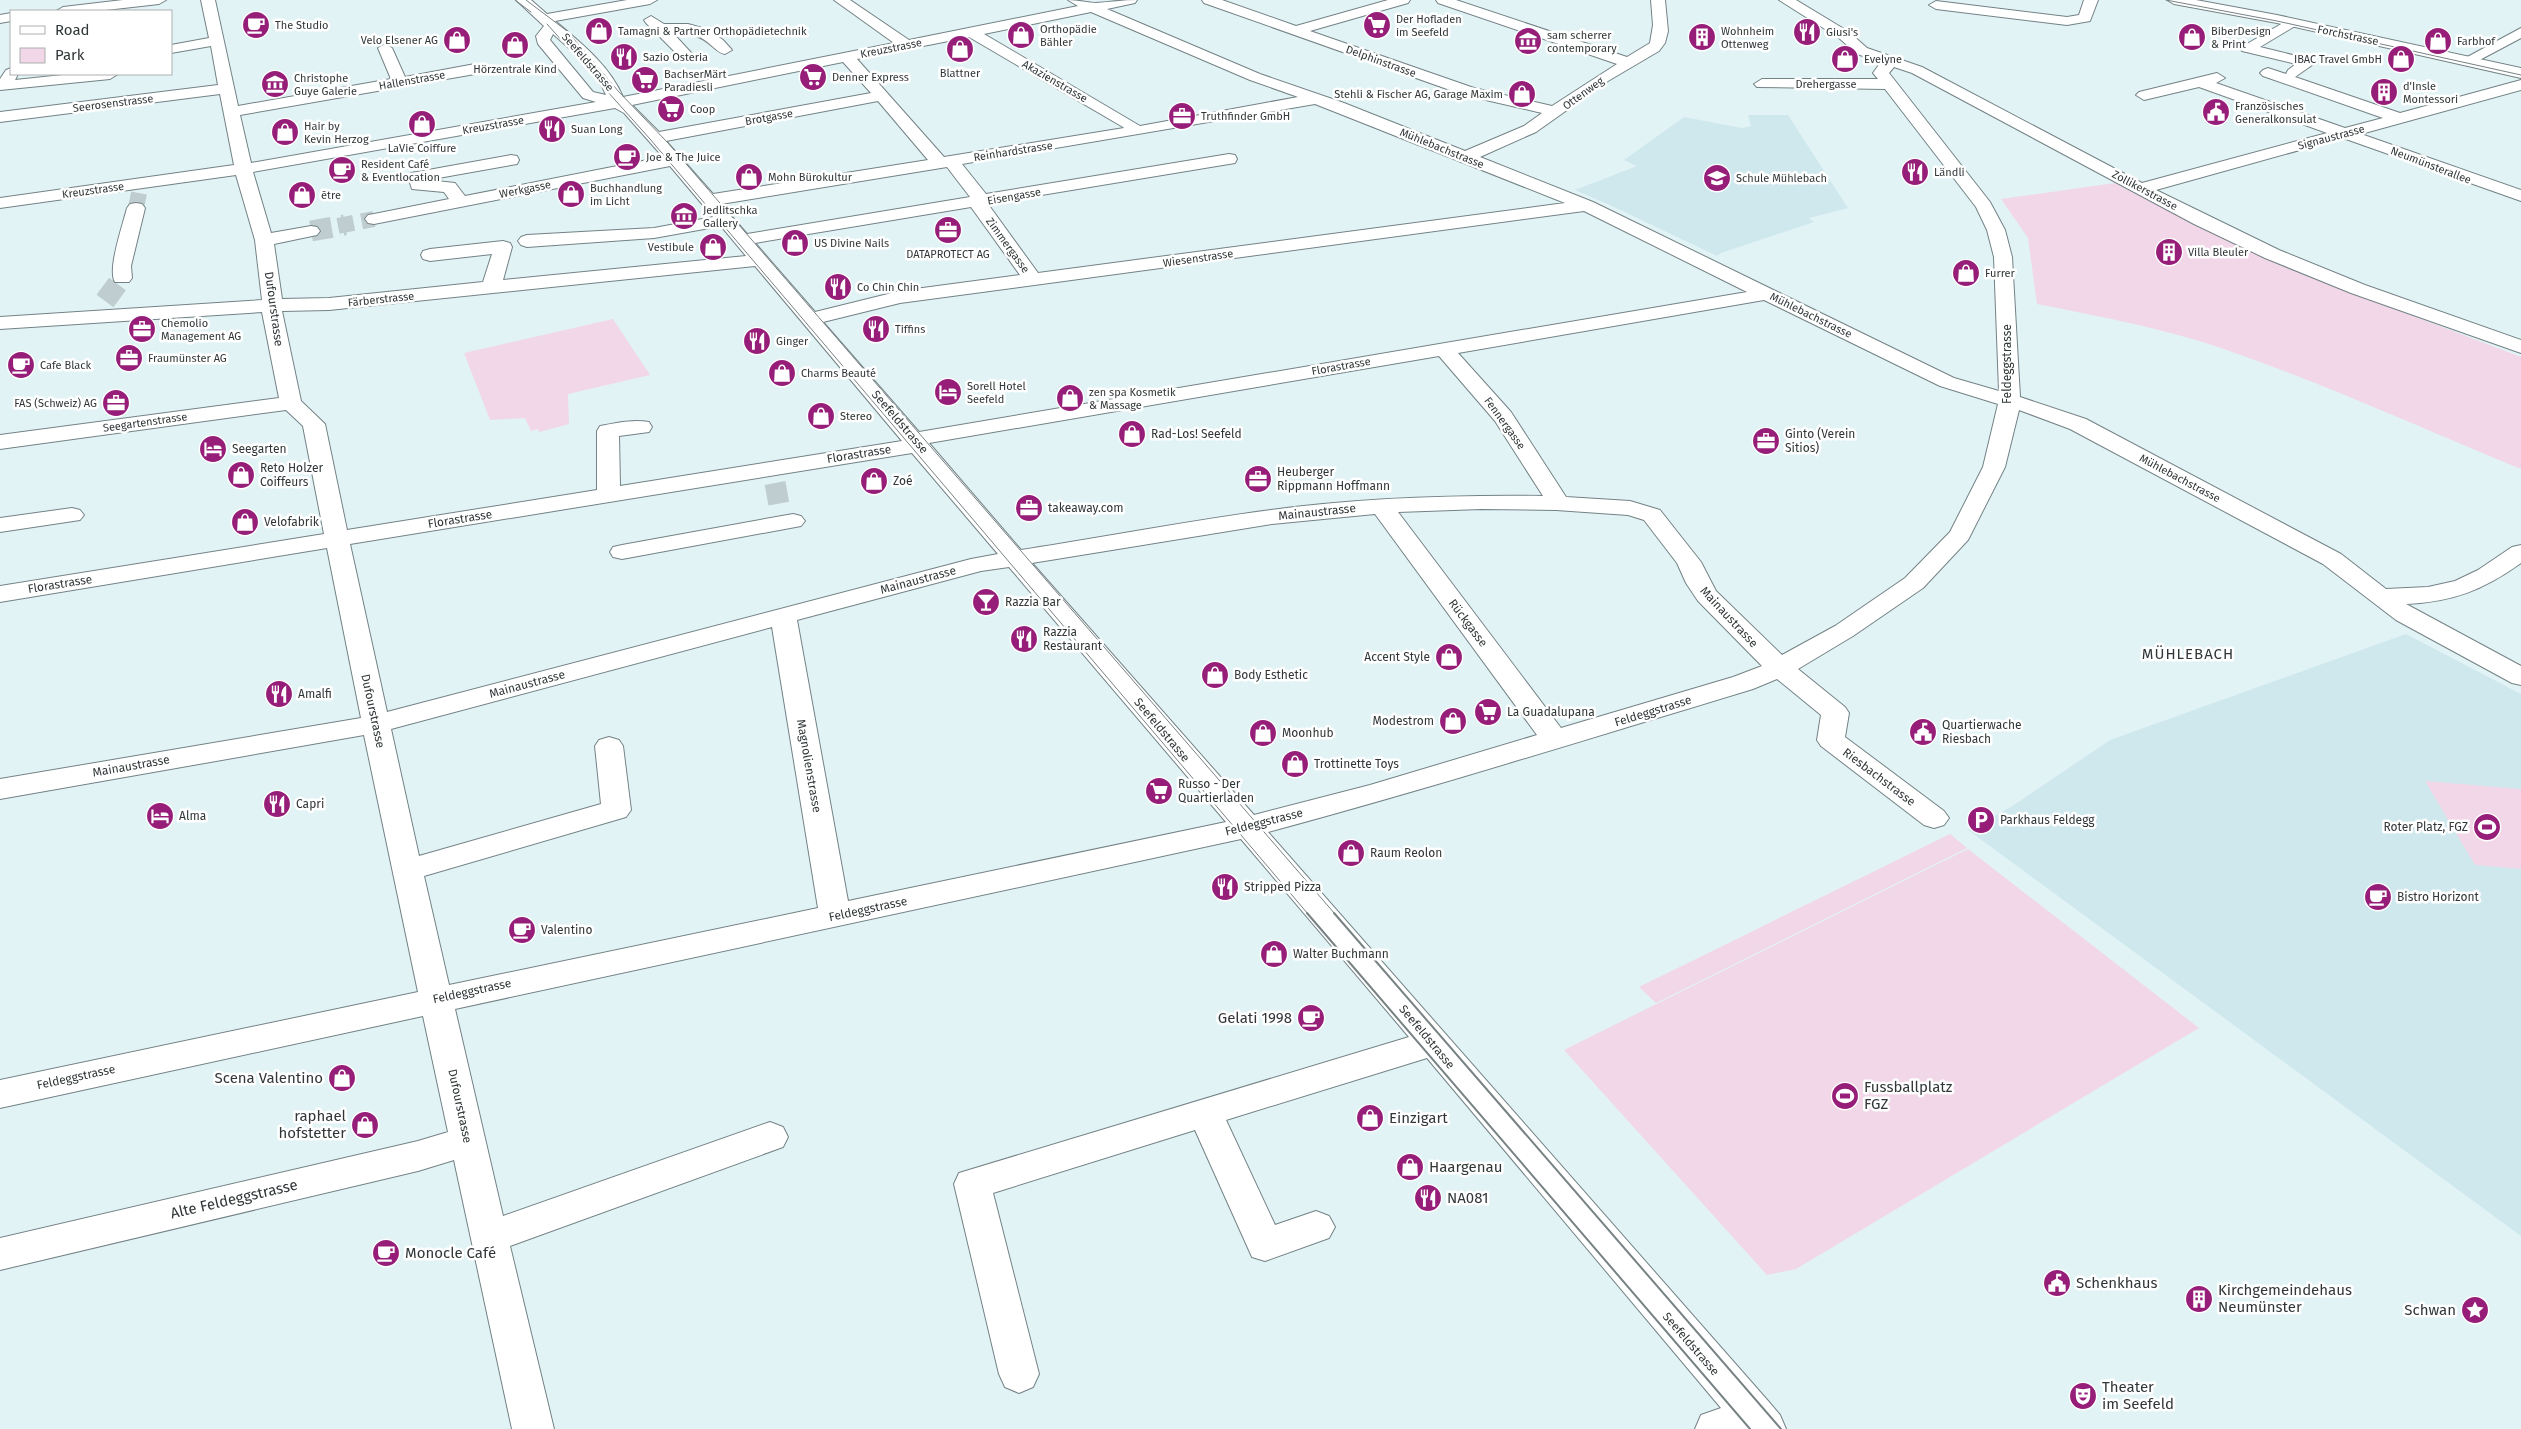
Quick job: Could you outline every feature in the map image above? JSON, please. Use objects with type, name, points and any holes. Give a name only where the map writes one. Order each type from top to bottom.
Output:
[{"type":"street","points":[[68,10],[105,3],[159,0]]},
{"type":"street","name":"Dufourstrasse","points":[[208,0],[244,169],[264,240],[272,306],[291,403],[314,424],[375,724],[435,999],[533,1429]]},
{"type":"street","name":"Seefeldstrasse","points":[[523,0],[548,23],[568,37],[614,90],[617,103]]},
{"type":"street","points":[[548,23],[650,0]]},
{"type":"street","points":[[841,0],[871,20],[874,25],[906,45]]},
{"type":"street","name":"Mühlebachstrasse","points":[[1075,0],[1255,77],[1316,98],[1587,206],[1947,382],[2058,416],[2112,442],[2332,559],[2412,620],[2521,677]]},
{"type":"street","name":"Kreuzstrasse","points":[[0,203],[138,195],[244,169],[617,103],[1130,0]]},
{"type":"street","points":[[1193,0],[1239,15],[1245,22]]},
{"type":"street","name":"Delphinstrasse","points":[[1209,0],[1469,92],[1556,112]]},
{"type":"street","points":[[1297,30],[1403,0]]},
{"type":"street","points":[[1443,0],[1607,57],[1628,62]]},
{"type":"street","name":"Ottenweg","points":[[1466,157],[1530,129],[1603,78],[1658,44],[1661,31],[1658,0]]},
{"type":"street","name":"Zollikerstrasse","points":[[1786,0],[1844,35],[1891,72],[1917,70],[2200,220],[2280,257],[2393,302],[2521,347]]},
{"type":"street","points":[[1936,6],[2067,21],[2085,18],[2091,0]]},
{"type":"street","name":"Forchstrasse","points":[[2174,0],[2293,23],[2521,73]]},
{"type":"street","points":[[688,57],[656,24],[680,26],[715,22]]},
{"type":"street","name":"Seefeldstrasse","points":[[548,23],[543,36],[543,42],[588,95],[617,103],[630,110],[656,138],[1204,779],[1248,827],[1759,1423]]},
{"type":"street","points":[[2293,23],[2247,48],[2308,63],[2293,72]]},
{"type":"street","points":[[680,26],[714,38],[725,50]]},
{"type":"street","name":"Akazienstrasse","points":[[971,32],[1129,124],[1137,131]]},
{"type":"street","points":[[2467,61],[2521,32]]},
{"type":"street","points":[[172,49],[217,41]]},
{"type":"street","points":[[385,48],[400,82]]},
{"type":"street","name":"Zimmergasse","points":[[848,57],[882,96],[979,197],[978,202],[1033,280]]},
{"type":"street","name":"Hallenstrasse","points":[[232,112],[475,69]]},
{"type":"street","name":"Drehergasse","points":[[1762,84],[1891,72]]},
{"type":"street","name":"Feldeggstrasse","points":[[0,1094],[435,999],[1248,827],[1376,793],[1555,740],[1743,683],[1780,668],[1844,631],[1914,582],[1960,535],[1994,467],[2010,401],[2003,257],[1996,230],[1984,206],[1891,72]]},
{"type":"street","points":[[2268,73],[2400,118]]},
{"type":"street","points":[[10,75],[4,86],[101,75]]},
{"type":"street","points":[[2144,95],[2226,76]]},
{"type":"street","name":"Neumünsterallee","points":[[2200,82],[2521,196]]},
{"type":"street","name":"Signaustrasse","points":[[2142,188],[2521,85]]},
{"type":"street","name":"Seerosenstrasse","points":[[0,122],[227,89]]},
{"type":"street","name":"Brotgasse","points":[[656,138],[882,96]]},
{"type":"street","name":"Reinhardstrasse","points":[[710,200],[1185,123],[1316,98]]},
{"type":"street","points":[[1185,123],[1199,135]]},
{"type":"street","name":"Eisengasse","points":[[743,240],[1229,159],[1214,147]]},
{"type":"street","points":[[412,228],[463,217],[467,209],[449,187],[418,185],[417,177],[511,160]]},
{"type":"street","name":"Werkgasse","points":[[374,219],[675,160]]},
{"type":"street","points":[[122,278],[122,266],[138,195]]},
{"type":"street","name":"Wiesenstrasse","points":[[810,319],[908,296],[1587,206]]},
{"type":"street","points":[[526,241],[654,233],[726,220]]},
{"type":"street","points":[[264,240],[311,231]]},
{"type":"street","points":[[430,255],[503,247],[491,288]]},
{"type":"street","name":"Färberstrasse","points":[[0,323],[100,308],[329,304],[760,260]]},
{"type":"street","name":"Florastrasse","points":[[0,594],[608,495],[774,475],[917,442],[1767,294]]},
{"type":"street","name":"Fennergasse","points":[[1444,349],[1503,417],[1554,493],[1556,502]]},
{"type":"street","name":"Seegartenstrasse","points":[[0,442],[291,403]]},
{"type":"street","points":[[608,495],[608,431],[641,427]]},
{"type":"street","name":"Mainaustrasse","points":[[0,789],[375,724],[980,564],[1272,517],[1381,506],[1481,502],[1556,502],[1613,506],[1652,515],[1689,562],[1707,596],[1780,668]]},
{"type":"street","name":"Rückgasse","points":[[1381,506],[1555,740]]},
{"type":"street","points":[[0,525],[72,515]]},
{"type":"street","points":[[622,552],[785,518]]},
{"type":"street","points":[[2380,596],[2412,597],[2446,592],[2476,582],[2521,552]]},
{"type":"street","name":"Magnolienstrasse","points":[[783,616],[835,915]]},
{"type":"street","name":"Riesbachstrasse","points":[[1780,668],[1835,713],[1831,740],[1934,818]]},
{"type":"street","points":[[408,870],[616,810],[609,746]]},
{"type":"street","points":[[1020,1374],[972,1184],[1432,1043]]},
{"type":"street","points":[[1204,1113],[1265,1245],[1316,1227]]},
{"type":"street","points":[[489,1237],[770,1137]]},
{"type":"street","name":"Alte Feldeggstrasse","points":[[0,1254],[418,1156],[467,1141]]},
{"type":"street","points":[[1716,1429],[1759,1423]]},
{"type":"shaded area","name":"Schule Mühlebach","points":[[1748,115],[1788,115],[1848,208],[1809,218],[1814,222],[1721,253],[1717,256],[1575,190],[1637,166],[1624,160],[1684,117],[1742,128],[1751,126]]},
{"type":"shaded area","points":[[2406,634],[2521,694],[2521,1236],[1968,830],[2011,807],[2110,740]]},
{"type":"green space","name":"Villa Bleuler","points":[[2115,183],[2230,242],[2303,274],[2521,357],[2521,469],[2335,391],[2221,348],[2153,328],[2037,304],[2028,238],[2001,199]]},
{"type":"green space","points":[[613,319],[650,375],[568,394],[569,424],[539,432],[538,429],[531,431],[525,418],[490,420],[464,353]]},
{"type":"green space","name":"Roter Platz, FGZ","points":[[2425,781],[2521,789],[2521,869],[2475,865]]},
{"type":"green space","points":[[1950,834],[1967,848],[1656,1003],[1639,987]]},
{"type":"green space","name":"Fussballplatz FGZ","points":[[1968,849],[2199,1028],[1796,1269],[1767,1275],[1564,1050]]},
{"type":"tunnel","points":[[136,208],[139,193]]},
{"type":"tunnel","points":[[338,226],[374,219]]},
{"type":"tunnel","points":[[311,231],[345,225]]},
{"type":"tunnel","points":[[105,301],[122,278]]},
{"type":"tunnel","points":[[775,483],[780,510]]},
{"type":"tram line","points":[[515,0],[531,12]]},
{"type":"tram line","points":[[526,0],[567,31],[619,92],[668,143],[1335,914]]},
{"type":"tram line","points":[[2166,0],[2277,21],[2521,75]]},
{"type":"tram line","points":[[547,24],[650,139],[1308,914]]},
{"type":"tram line","points":[[1307,913],[1750,1429]]},
{"type":"tram line","points":[[1334,913],[1781,1429]]},
{"type":"place","name":"The Studio","points":[[256,25]]},
{"type":"place","name":"Der Hofladen im Seefeld","points":[[1377,25]]},
{"type":"place","name":"Tamagni & Partner Orthopädietechnik","points":[[599,31]]},
{"type":"place","name":"Giusi's","points":[[1807,32]]},
{"type":"place","name":"Orthopädie Bähler","points":[[1021,35]]},
{"type":"place","name":"Wohnheim Ottenweg","points":[[1702,37]]},
{"type":"place","name":"BiberDesign & Print","points":[[2192,37]]},
{"type":"place","name":"Velo Elsener AG","points":[[457,40]]},
{"type":"place","name":"sam scherrer contemporary","points":[[1528,41]]},
{"type":"place","name":"Farbhof","points":[[2438,41]]},
{"type":"place","name":"Hörzentrale Kind","points":[[515,45]]},
{"type":"place","name":"Blattner","points":[[960,49]]},
{"type":"place","name":"Sazio Osteria","points":[[624,57]]},
{"type":"place","name":"Evelyne","points":[[1845,59]]},
{"type":"place","name":"IBAC Travel GmbH","points":[[2401,59]]},
{"type":"place","name":"Denner Express","points":[[813,77]]},
{"type":"place","name":"BachserMärt Paradiesli","points":[[645,80]]},
{"type":"place","name":"Christophe Guye Galerie","points":[[275,84]]},
{"type":"place","name":"d'Insle Montessori","points":[[2384,92]]},
{"type":"place","name":"Stehli & Fischer AG, Garage Maxim","points":[[1522,94]]},
{"type":"place","name":"Coop","points":[[671,109]]},
{"type":"place","name":"Französisches Generalkonsulat","points":[[2216,112]]},
{"type":"place","name":"Truthfinder GmbH","points":[[1182,116]]},
{"type":"place","name":"LaVie Coiffure","points":[[422,124]]},
{"type":"place","name":"Suan Long","points":[[552,129]]},
{"type":"place","name":"Hair by Kevin Herzog","points":[[285,132]]},
{"type":"place","name":"Joe & The Juice","points":[[627,157]]},
{"type":"place","name":"Resident Café & Eventlocation","points":[[342,170]]},
{"type":"place","name":"Ländli","points":[[1915,172]]},
{"type":"place","name":"Mohn Bürokultur","points":[[749,177]]},
{"type":"place","name":"Schule Mühlebach","points":[[1717,178]]},
{"type":"place","name":"Buchhandlung im Licht","points":[[571,194]]},
{"type":"place","name":"ētre","points":[[302,195]]},
{"type":"place","name":"Jedlitschka Gallery","points":[[684,216]]},
{"type":"place","name":"DATAPROTECT AG","points":[[948,230]]},
{"type":"place","name":"US Divine Nails","points":[[795,243]]},
{"type":"place","name":"Vestibule","points":[[713,247]]},
{"type":"place","name":"Villa Bleuler","points":[[2169,252]]},
{"type":"place","name":"Furrer","points":[[1966,273]]},
{"type":"place","name":"Co Chin Chin","points":[[838,287]]},
{"type":"place","name":"Chemolio Management AG","points":[[142,329]]},
{"type":"place","name":"Tiffins","points":[[876,329]]},
{"type":"place","name":"Ginger","points":[[757,341]]},
{"type":"place","name":"Fraumünster AG","points":[[129,358]]},
{"type":"place","name":"Cafe Black","points":[[21,365]]},
{"type":"place","name":"Charms Beauté","points":[[782,373]]},
{"type":"place","name":"Sorell Hotel Seefeld","points":[[948,392]]},
{"type":"place","name":"zen spa Kosmetik & Massage","points":[[1070,398]]},
{"type":"place","name":"FAS (Schweiz) AG","points":[[116,403]]},
{"type":"place","name":"Stereo","points":[[821,416]]},
{"type":"place","name":"Rad-Los! Seefeld","points":[[1132,434]]},
{"type":"place","name":"Ginto (Verein Sitios)","points":[[1766,441]]},
{"type":"place","name":"Seegarten","points":[[213,449]]},
{"type":"place","name":"Reto Holzer Coiffeurs","points":[[241,475]]},
{"type":"place","name":"Heuberger Rippmann Hoffmann","points":[[1258,479]]},
{"type":"place","name":"Zoé","points":[[874,481]]},
{"type":"place","name":"takeaway.com","points":[[1029,508]]},
{"type":"place","name":"Velofabrik","points":[[245,522]]},
{"type":"place","name":"Razzia Bar","points":[[986,602]]},
{"type":"place","name":"Razzia Restaurant","points":[[1024,639]]},
{"type":"place","name":"Accent Style","points":[[1449,657]]},
{"type":"place","name":"Body Esthetic","points":[[1215,675]]},
{"type":"place","name":"Amalfi","points":[[279,694]]},
{"type":"place","name":"La Guadalupana","points":[[1488,712]]},
{"type":"place","name":"Modestrom","points":[[1453,721]]},
{"type":"place","name":"Quartierwache Riesbach","points":[[1923,732]]},
{"type":"place","name":"Moonhub","points":[[1263,733]]},
{"type":"place","name":"Trottinette Toys","points":[[1295,764]]},
{"type":"place","name":"Russo - Der Quartierladen","points":[[1159,791]]},
{"type":"place","name":"Capri","points":[[277,804]]},
{"type":"place","name":"Alma","points":[[160,816]]},
{"type":"place","name":"Parkhaus Feldegg","points":[[1981,820]]},
{"type":"place","name":"Roter Platz, FGZ","points":[[2487,827]]},
{"type":"place","name":"Raum Reolon","points":[[1351,853]]},
{"type":"place","name":"Stripped Pizza","points":[[1225,887]]},
{"type":"place","name":"Bistro Horizont","points":[[2378,897]]},
{"type":"place","name":"Valentino","points":[[522,930]]},
{"type":"place","name":"Walter Buchmann","points":[[1274,954]]},
{"type":"place","name":"Gelati 1998","points":[[1311,1018]]},
{"type":"place","name":"Scena Valentino","points":[[342,1078]]},
{"type":"place","name":"Fussballplatz FGZ","points":[[1845,1096]]},
{"type":"place","name":"Einzigart","points":[[1370,1118]]},
{"type":"place","name":"raphael hofstetter","points":[[365,1125]]},
{"type":"place","name":"Haargenau","points":[[1410,1167]]},
{"type":"place","name":"NA081","points":[[1428,1198]]},
{"type":"place","name":"Monocle Café","points":[[386,1253]]},
{"type":"place","name":"Schenkhaus","points":[[2057,1283]]},
{"type":"place","name":"Kirchgemeindehaus Neumünster","points":[[2199,1299]]},
{"type":"place","name":"Schwan","points":[[2475,1310]]},
{"type":"place","name":"Theater im Seefeld","points":[[2083,1396]]},
{"type":"district","name":"MÜHLEBACH","points":[[2188,654]]}]
